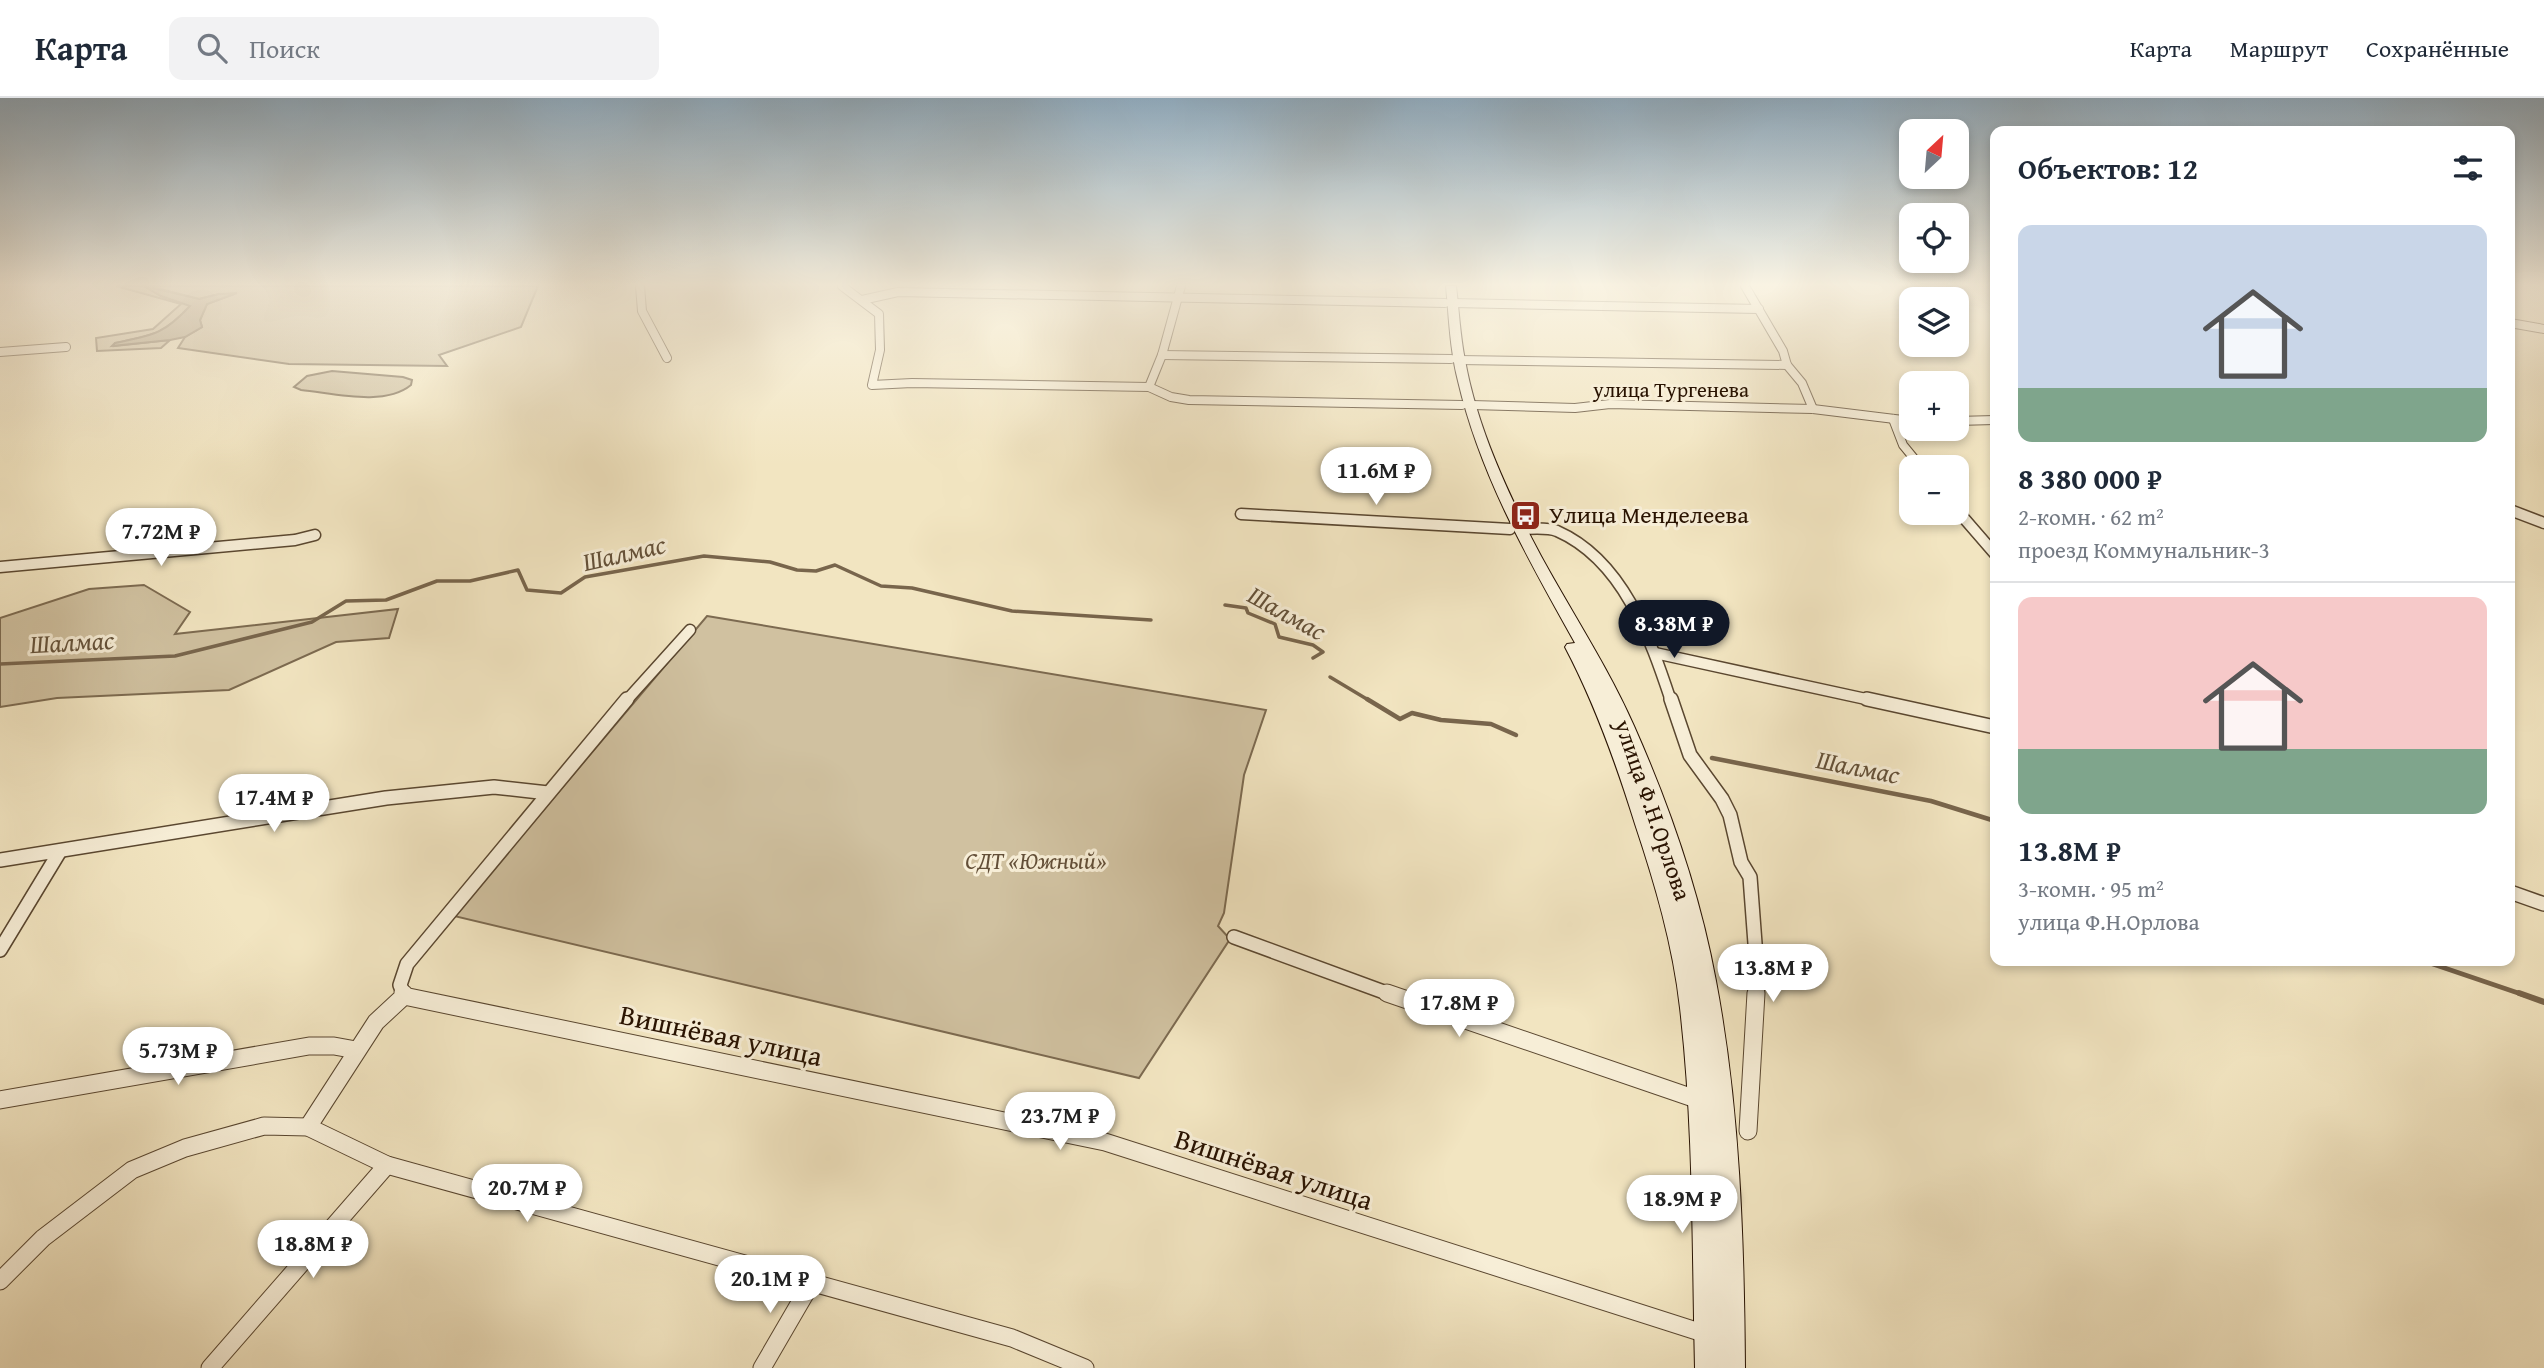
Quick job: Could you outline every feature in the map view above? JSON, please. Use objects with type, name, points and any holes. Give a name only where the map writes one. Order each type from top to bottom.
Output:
[{"type":"street","points":[[660,345],[667,358]]},
{"type":"street","points":[[880,345],[879,364],[872,386],[912,383],[1149,387],[1165,345]]},
{"type":"street","name":"улица Ф.Н.Орлова","points":[[1454,345],[1486,472],[1515,529],[1606,682],[1650,789],[1677,870],[1697,946],[1711,1015],[1709,1368]]},
{"type":"street","points":[[1780,345],[1787,365],[1796,373],[1813,409]]},
{"type":"street","points":[[0,352],[66,347]]},
{"type":"street","points":[[1162,355],[1787,365]]},
{"type":"street","name":"улица Тургенева","points":[[1149,387],[1171,397],[1189,400],[1575,408],[1610,404],[1813,409],[1899,420]]},
{"type":"street","points":[[1893,419],[1903,445],[1911,455]]},
{"type":"street","points":[[1969,421],[1990,420]]},
{"type":"street","points":[[2515,512],[2544,523]]},
{"type":"street","points":[[1241,514],[1555,530],[1586,548],[1598,559],[1628,599],[1655,653],[1690,755],[1722,799],[1730,815],[1741,862],[1750,877],[1757,970],[1748,1130]]},
{"type":"street","points":[[1969,524],[1990,548]]},
{"type":"street","points":[[0,567],[295,540],[315,535]]},
{"type":"street","points":[[308,1127],[356,1050],[376,1023],[404,996],[400,985],[407,964],[548,793],[690,630]]},
{"type":"street","points":[[1655,653],[1990,726]]},
{"type":"street","points":[[0,860],[463,789],[494,787],[548,793]]},
{"type":"street","points":[[0,950],[60,850]]},
{"type":"street","points":[[2515,894],[2544,904]]},
{"type":"street","points":[[1234,937],[1710,1113]]},
{"type":"street","name":"Вишнёвая улица","points":[[404,996],[1105,1142],[1709,1335]]},
{"type":"street","points":[[0,1100],[309,1046],[334,1046],[356,1050]]},
{"type":"street","name":"улица Ф.Н.Орлова","points":[[1710,1113],[1731,1368]]},
{"type":"street","points":[[0,1280],[43,1238],[132,1170],[185,1148],[264,1126],[308,1127],[387,1166],[1012,1338],[1085,1368]]},
{"type":"street","points":[[210,1368],[387,1166]]},
{"type":"street","points":[[762,1368],[812,1282]]},
{"type":"green space","points":[[97,345],[164,345],[161,348],[97,351]]},
{"type":"green space","points":[[180,345],[468,345],[439,355],[447,366],[289,364],[178,348]]},
{"type":"green space","points":[[332,371],[412,380],[411,385],[400,392],[373,397],[343,396],[294,387],[307,376]]},
{"type":"green space","points":[[144,585],[190,612],[175,634],[398,609],[389,638],[336,642],[229,690],[57,698],[0,707],[0,618],[89,589]]},
{"type":"green space","name":"СДТ «Южный»","points":[[707,616],[1266,710],[1244,775],[1224,913],[1218,926],[1230,939],[1139,1078],[454,916]]},
{"type":"waterway","name":"Шалмас","points":[[0,664],[175,656],[312,622],[346,601],[386,600],[437,581],[470,581],[518,570],[527,590],[561,593],[585,577],[704,556],[770,562],[797,570],[816,571],[835,565],[881,586],[912,588],[1012,611],[1151,620]]},
{"type":"waterway","name":"Шалмас","points":[[1225,605],[1246,608],[1248,613],[1275,624],[1279,637],[1313,645],[1323,652],[1313,658]]},
{"type":"waterway","name":"Шалмас","points":[[1330,677],[1370,701]]},
{"type":"waterway","name":"Шалмас","points":[[1367,699],[1400,719],[1412,713],[1441,720],[1491,724],[1516,735]]},
{"type":"waterway","name":"Шалмас","points":[[1712,758],[1931,801],[1990,819]]},
{"type":"waterway","name":"Шалмас","points":[[2439,966],[2524,995]]},
{"type":"waterway","name":"Шалмас","points":[[2519,993],[2544,1002]]},
{"type":"place","name":"Улица Менделеева","points":[[1526,515]]}]
